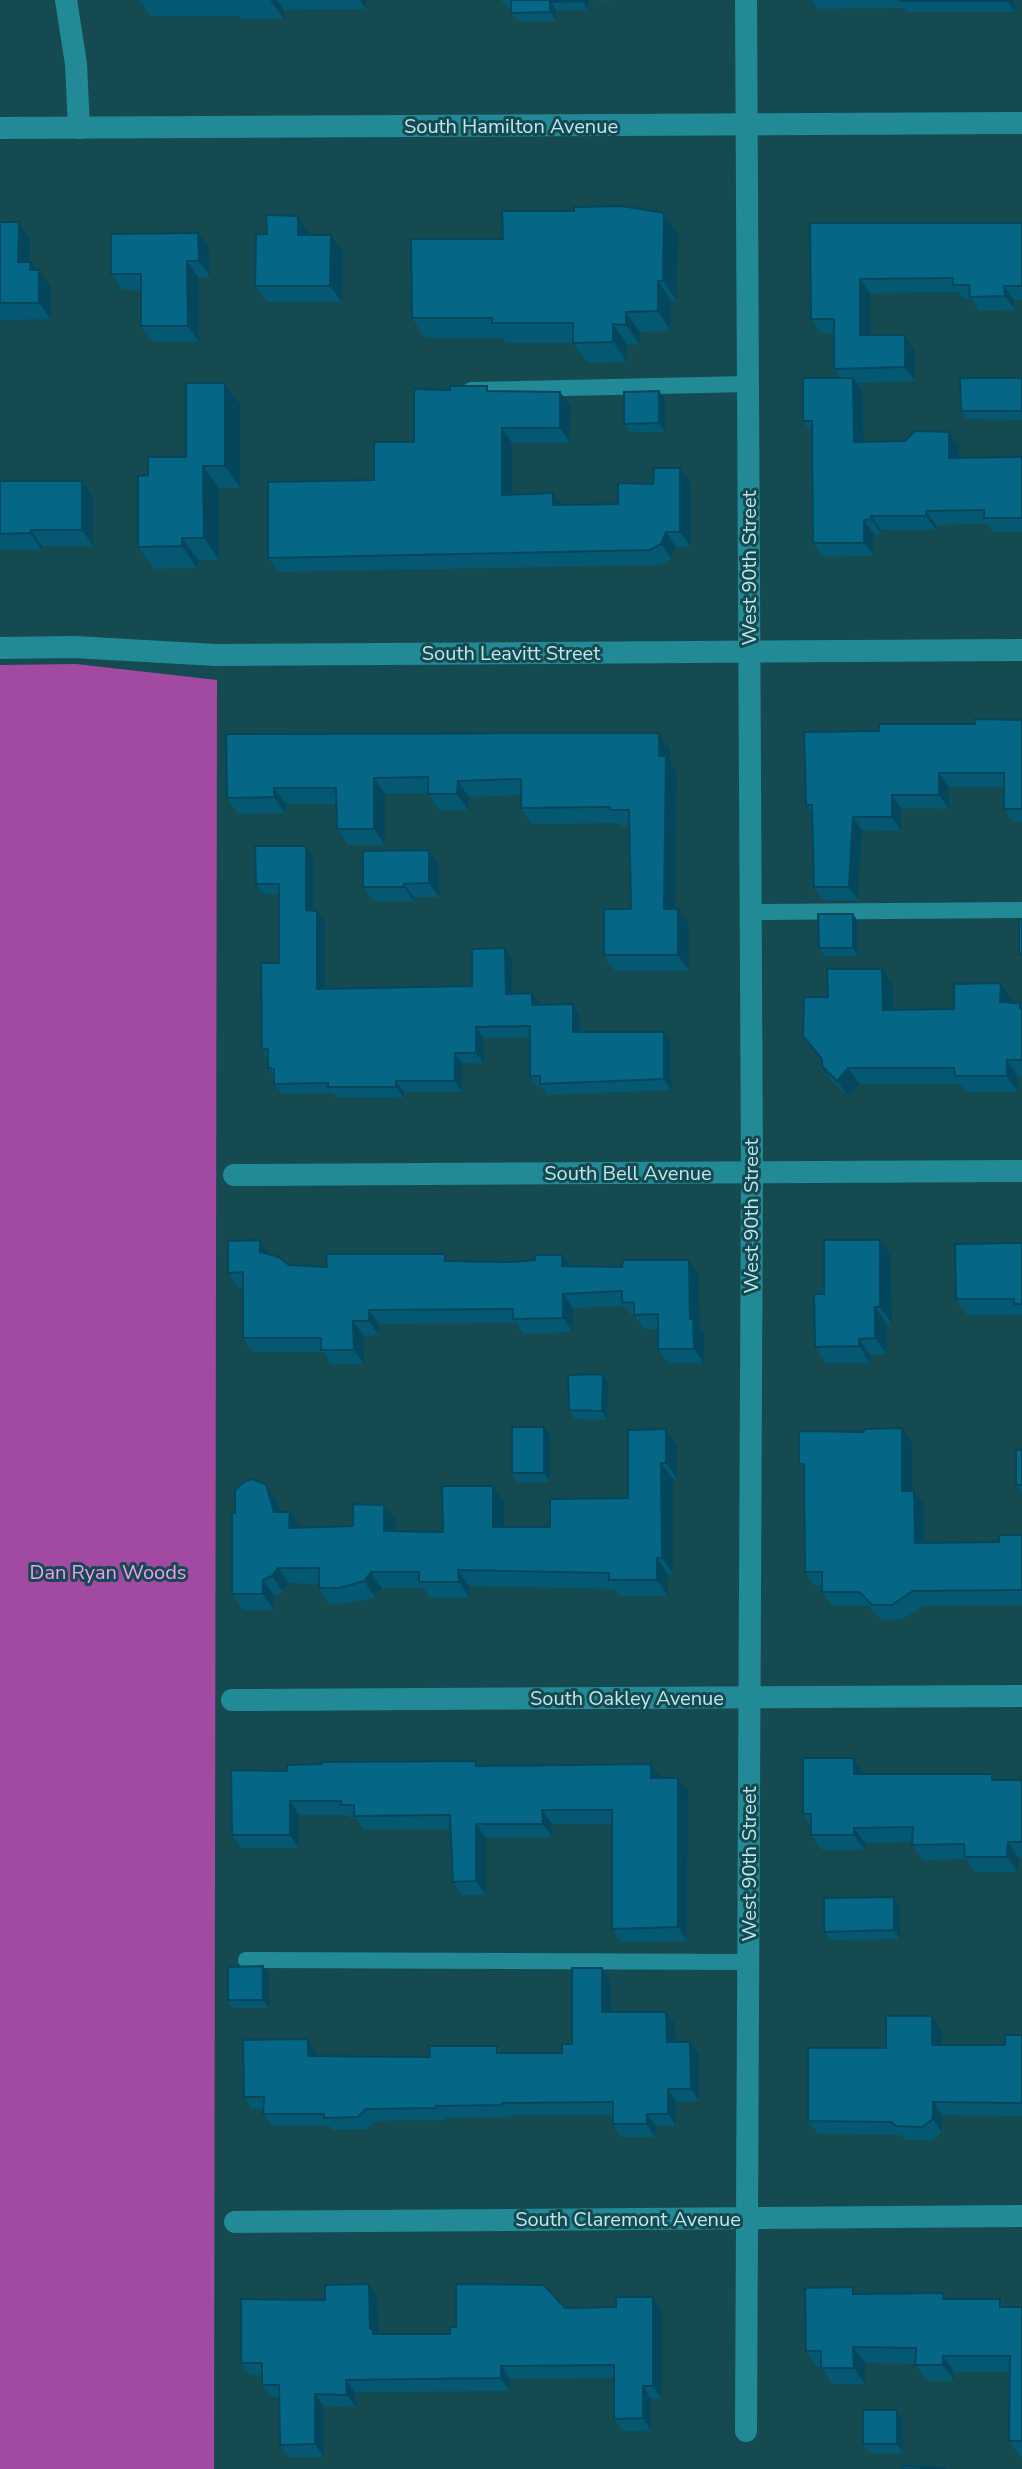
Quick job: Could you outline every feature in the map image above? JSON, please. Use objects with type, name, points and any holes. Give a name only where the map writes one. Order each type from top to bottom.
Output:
[{"type":"street","points":[[66,0],[76,64],[79,128]]},
{"type":"street","name":"West 90th Street","points":[[746,0],[752,1172],[746,2431]]},
{"type":"street","name":"South Hamilton Avenue","points":[[0,128],[1022,123]]},
{"type":"street","name":"South Leavitt Street","points":[[0,648],[74,647],[216,655],[1022,650]]},
{"type":"street","name":"South Bell Avenue","points":[[234,1175],[1022,1171]]},
{"type":"street","name":"South Oakley Avenue","points":[[232,1700],[1022,1696]]},
{"type":"street","name":"South Claremont Avenue","points":[[235,2222],[1022,2216]]},
{"type":"lane","points":[[453,390],[748,384]]},
{"type":"lane","points":[[751,912],[1022,910]]},
{"type":"lane","points":[[246,1960],[749,1962]]},
{"type":"green space","name":"Dan Ryan Woods","points":[[76,664],[217,680],[214,2469],[0,2469],[0,665]]},
{"type":"building","points":[[511,0],[582,1],[550,2],[550,12],[511,13]]},
{"type":"building","points":[[1007,0],[1007,1],[900,1]]},
{"type":"building","points":[[622,206],[664,213],[663,281],[658,281],[658,311],[626,312],[626,325],[613,324],[613,342],[573,343],[573,323],[492,323],[492,318],[412,318],[411,239],[503,239],[502,211],[574,211],[574,207]]},
{"type":"building","points":[[266,215],[298,216],[298,235],[331,235],[330,286],[255,286],[256,234],[267,234]]},
{"type":"building","points":[[0,222],[19,222],[18,262],[31,262],[30,270],[39,270],[39,303],[0,303]]},
{"type":"building","points":[[810,223],[1022,223],[1022,286],[1004,286],[1005,296],[970,297],[969,285],[953,285],[953,278],[860,279],[860,335],[905,335],[905,367],[834,369],[834,319],[811,319]]},
{"type":"building","points":[[198,233],[199,261],[187,261],[188,326],[141,326],[141,274],[111,274],[111,234]]},
{"type":"building","points":[[803,378],[853,378],[854,442],[905,441],[915,431],[949,432],[949,458],[1022,457],[1022,518],[984,518],[984,510],[926,511],[926,516],[871,516],[871,519],[864,520],[864,543],[813,543],[812,421],[803,421]]},
{"type":"building","points":[[960,378],[1022,378],[1022,411],[961,411]]},
{"type":"building","points":[[186,383],[225,383],[225,466],[203,466],[204,538],[182,538],[182,546],[138,547],[138,476],[148,475],[148,457],[186,457]]},
{"type":"building","points":[[450,386],[487,386],[487,391],[560,392],[560,428],[502,428],[502,495],[553,493],[553,505],[618,504],[618,483],[653,484],[654,468],[680,468],[680,532],[666,532],[661,544],[650,550],[268,558],[268,482],[374,480],[374,442],[414,442],[414,389],[450,390]]},
{"type":"building","points":[[659,391],[659,423],[624,424],[624,392]]},
{"type":"building","points":[[0,481],[82,481],[82,530],[31,530],[30,533],[0,534]]},
{"type":"building","points":[[974,719],[1022,720],[1022,809],[1004,809],[1004,773],[939,773],[939,795],[892,795],[892,817],[853,817],[849,887],[814,887],[812,805],[806,805],[804,732],[879,731],[879,724],[975,724]]},
{"type":"building","points":[[659,733],[659,756],[666,756],[664,909],[678,909],[678,955],[604,955],[604,909],[631,909],[629,810],[610,810],[610,807],[521,808],[521,779],[458,781],[457,794],[428,794],[428,777],[374,778],[374,829],[337,829],[336,788],[274,788],[274,797],[227,798],[226,734]]},
{"type":"building","points":[[255,846],[306,846],[306,910],[317,911],[317,989],[472,986],[472,949],[505,948],[506,994],[532,993],[532,1005],[573,1004],[573,1032],[664,1032],[664,1079],[540,1084],[540,1076],[530,1076],[530,1026],[476,1027],[476,1053],[455,1053],[455,1081],[396,1081],[396,1087],[274,1084],[274,1069],[268,1068],[268,1049],[262,1050],[261,963],[279,963],[279,884],[256,884]]},
{"type":"building","points":[[429,850],[429,883],[404,884],[404,887],[363,887],[363,851]]},
{"type":"building","points":[[818,914],[853,914],[853,948],[819,948]]},
{"type":"building","points":[[1022,919],[1022,955],[1019,955],[1019,920]]},
{"type":"building","points":[[827,969],[882,969],[883,1010],[954,1009],[954,984],[1001,983],[1000,1002],[1020,1003],[1022,1008],[1022,1060],[1007,1060],[1007,1076],[955,1076],[954,1068],[848,1068],[837,1081],[822,1066],[822,1059],[803,1036],[804,997],[828,997]]},
{"type":"building","points":[[260,1240],[260,1252],[279,1257],[289,1265],[327,1267],[326,1254],[445,1254],[445,1261],[513,1262],[535,1260],[535,1255],[562,1255],[562,1266],[622,1267],[623,1260],[689,1260],[694,1349],[658,1349],[658,1314],[634,1315],[634,1303],[622,1302],[622,1291],[563,1294],[563,1318],[513,1319],[513,1309],[369,1310],[369,1321],[353,1321],[354,1350],[321,1350],[321,1338],[243,1338],[243,1272],[228,1273],[228,1241]]},
{"type":"building","points":[[824,1240],[880,1240],[880,1307],[875,1307],[875,1338],[859,1339],[859,1346],[815,1347],[814,1294],[824,1294]]},
{"type":"building","points":[[1022,1243],[1022,1304],[1014,1304],[1014,1299],[956,1299],[955,1244]]},
{"type":"building","points":[[603,1374],[602,1411],[569,1410],[568,1375]]},
{"type":"building","points":[[512,1427],[544,1427],[544,1473],[512,1473]]},
{"type":"building","points":[[902,1428],[902,1491],[914,1491],[915,1543],[999,1542],[999,1535],[1022,1535],[1022,1590],[913,1591],[892,1605],[872,1605],[859,1592],[822,1592],[822,1572],[805,1572],[804,1464],[799,1464],[799,1431],[864,1432],[864,1429]]},
{"type":"building","points":[[666,1429],[666,1463],[661,1463],[662,1558],[657,1558],[657,1580],[609,1580],[609,1573],[458,1570],[459,1582],[419,1582],[419,1572],[371,1572],[364,1581],[340,1588],[319,1588],[319,1568],[278,1568],[272,1576],[263,1580],[263,1594],[232,1594],[232,1513],[235,1513],[235,1490],[245,1481],[252,1479],[266,1484],[274,1512],[290,1512],[289,1528],[353,1526],[353,1504],[384,1505],[384,1531],[443,1532],[442,1486],[493,1486],[493,1527],[550,1527],[550,1499],[628,1498],[628,1430]]},
{"type":"building","points":[[1016,1450],[1022,1450],[1022,1485],[1016,1485]]},
{"type":"building","points":[[803,1758],[854,1758],[854,1774],[992,1774],[992,1780],[1022,1780],[1022,1842],[1008,1842],[1007,1857],[965,1857],[964,1844],[912,1845],[913,1827],[854,1828],[854,1835],[811,1835],[811,1814],[803,1814]]},
{"type":"building","points":[[476,1761],[476,1766],[651,1764],[651,1778],[678,1778],[678,1927],[612,1929],[612,1810],[542,1810],[543,1824],[476,1824],[476,1881],[453,1882],[450,1815],[354,1816],[354,1805],[341,1805],[341,1801],[290,1801],[290,1835],[232,1835],[231,1770],[287,1771],[287,1765],[322,1762]]},
{"type":"building","points":[[894,1897],[894,1930],[824,1932],[824,1898]]},
{"type":"building","points":[[263,1966],[263,2000],[228,2000],[228,1967]]},
{"type":"building","points":[[572,1968],[602,1968],[602,2012],[666,2012],[667,2042],[690,2042],[691,2089],[668,2089],[668,2114],[647,2114],[647,2124],[613,2124],[613,2102],[502,2103],[366,2109],[358,2117],[324,2118],[324,2114],[263,2114],[264,2097],[244,2097],[243,2040],[308,2039],[308,2056],[430,2057],[429,2046],[497,2046],[497,2053],[562,2053],[562,2044],[572,2044]]},
{"type":"building","points":[[886,2016],[932,2016],[932,2045],[1005,2045],[1005,2035],[1022,2035],[1022,2103],[933,2102],[933,2119],[922,2127],[896,2126],[891,2122],[808,2121],[808,2048],[886,2048]]},
{"type":"building","points":[[369,2284],[370,2329],[373,2329],[373,2334],[450,2334],[450,2327],[456,2327],[456,2284],[544,2285],[565,2308],[616,2307],[616,2297],[653,2297],[653,2386],[643,2386],[643,2418],[614,2419],[614,2365],[501,2366],[501,2378],[346,2380],[347,2395],[315,2394],[315,2444],[280,2445],[279,2385],[262,2385],[262,2363],[241,2363],[241,2299],[325,2300],[325,2285]]},
{"type":"building","points":[[853,2287],[853,2294],[943,2293],[943,2299],[1000,2299],[1000,2307],[1022,2307],[1022,2441],[1009,2441],[1010,2356],[943,2356],[943,2365],[915,2365],[916,2348],[853,2347],[854,2368],[821,2368],[821,2351],[806,2351],[805,2288]]},
{"type":"building","points":[[863,2410],[897,2410],[897,2444],[863,2444]]},
{"type":"building","points":[[902,2466],[944,2468],[945,2469],[902,2469]]}]
